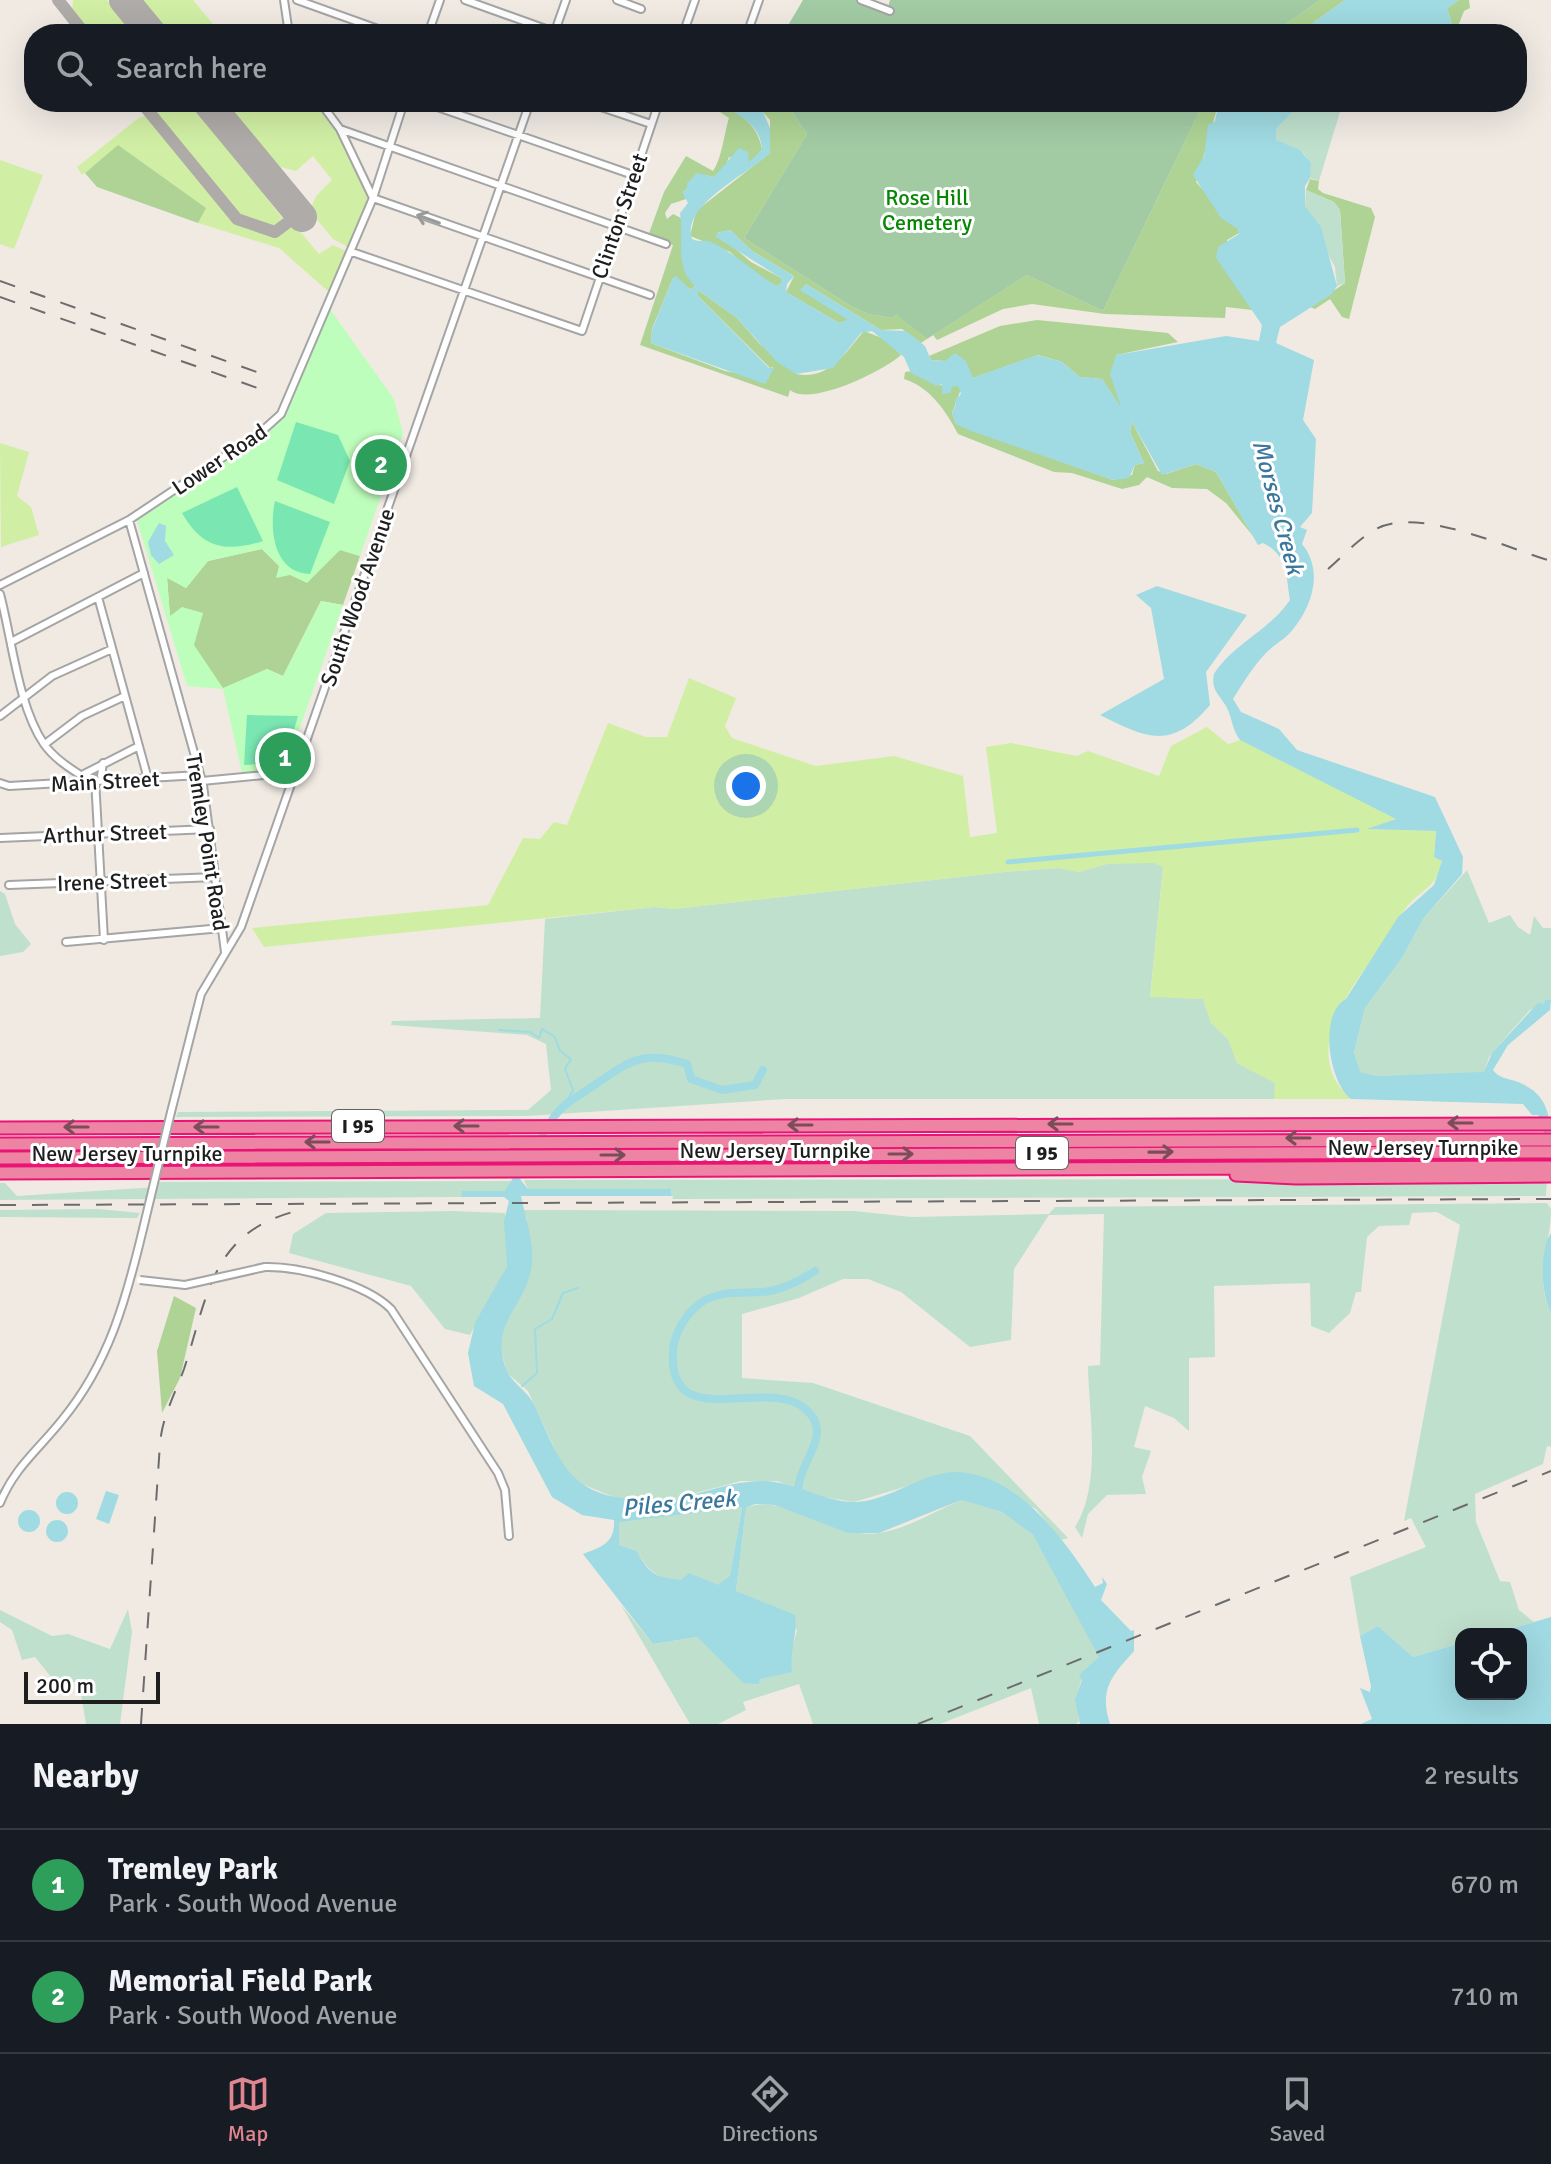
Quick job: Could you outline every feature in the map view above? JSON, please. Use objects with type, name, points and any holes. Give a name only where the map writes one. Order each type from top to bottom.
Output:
[{"type":"highway","name":"New Jersey Turnpike","points":[[0,1128],[1545,1124]]},
{"type":"highway","name":"New Jersey Turnpike","points":[[0,1144],[539,1142],[1549,1146]]},
{"type":"highway","name":"New Jersey Turnpike","points":[[0,1158],[1549,1146]]},
{"type":"highway","name":"New Jersey Turnpike","points":[[0,1173],[1208,1170],[1288,1178],[1549,1173]]},
{"type":"street","points":[[284,0],[288,24]]},
{"type":"street","points":[[297,0],[364,24]]},
{"type":"street","points":[[320,8],[323,0]]},
{"type":"street","points":[[432,24],[440,0]]},
{"type":"street","points":[[465,0],[531,24]]},
{"type":"street","points":[[559,24],[566,0]]},
{"type":"street","points":[[617,0],[641,9]]},
{"type":"street","points":[[687,24],[695,0]]},
{"type":"street","points":[[751,24],[759,0]]},
{"type":"street","points":[[861,1],[890,11]]},
{"type":"street","points":[[327,112],[340,129],[373,198],[482,239],[650,295]]},
{"type":"street","name":"Lower Road","points":[[0,585],[129,520],[261,432],[281,414],[352,252],[400,112]]},
{"type":"street","points":[[452,112],[633,175]]},
{"type":"street","name":"South Wood Avenue","points":[[225,952],[241,927],[526,112]]},
{"type":"street","points":[[616,112],[651,124]]},
{"type":"street","name":"Clinton Street","points":[[464,292],[582,331],[655,112]]},
{"type":"street","points":[[340,129],[666,244]]},
{"type":"street","points":[[352,252],[464,292]]},
{"type":"street","name":"Tremley Point Road","points":[[0,1503],[21,1464],[63,1420],[99,1366],[122,1315],[201,994],[225,952],[201,778],[129,520]]},
{"type":"street","points":[[13,641],[144,573]]},
{"type":"street","points":[[0,594],[25,695],[45,744],[81,775],[94,782],[104,940]]},
{"type":"street","points":[[98,597],[148,779]]},
{"type":"street","points":[[0,716],[52,676],[112,649]]},
{"type":"street","points":[[45,744],[82,716],[125,696]]},
{"type":"street","points":[[81,775],[139,746]]},
{"type":"street","points":[[103,762],[101,776],[109,782]]},
{"type":"street","name":"Main Street","points":[[0,783],[9,786],[295,772]]},
{"type":"street","name":"Arthur Street","points":[[0,838],[210,829]]},
{"type":"street","name":"Irene Street","points":[[9,885],[216,877]]},
{"type":"street","points":[[66,942],[222,928]]},
{"type":"street","points":[[131,1279],[185,1285],[265,1267],[292,1268],[365,1290],[391,1309],[498,1473],[505,1490],[509,1536]]},
{"type":"green space","points":[[73,0],[107,0],[126,24],[82,24],[72,12]]},
{"type":"green space","points":[[140,0],[193,0],[213,24],[160,24]]},
{"type":"green space","points":[[803,0],[864,0],[888,7],[890,0],[1320,0],[1286,24],[789,24]]},
{"type":"green space","points":[[1320,0],[1345,0],[1313,24],[1286,24]]},
{"type":"green space","points":[[1459,0],[1469,0],[1470,8],[1464,11],[1459,24],[1452,24],[1447,8]]},
{"type":"green space","points":[[154,112],[198,112],[284,220],[273,226],[238,213]]},
{"type":"green space","points":[[232,112],[321,112],[347,149],[366,189],[364,212],[348,247],[333,239],[310,211],[316,196],[332,180],[313,156],[296,171],[276,166]]},
{"type":"green space","points":[[720,112],[736,112],[742,116],[755,131],[762,150],[749,163],[729,157],[714,177],[697,177],[683,192],[686,199],[671,204],[665,213],[667,219],[673,214],[681,218],[685,260],[695,285],[692,290],[673,278],[652,329],[651,343],[725,371],[768,379],[773,367],[770,368],[698,296],[698,290],[737,318],[759,343],[796,374],[819,373],[828,368],[844,355],[864,331],[887,340],[901,355],[892,362],[846,385],[813,394],[790,390],[788,397],[640,345],[673,245],[648,236],[664,192],[686,156],[713,171],[721,153],[729,118]]},
{"type":"green space","points":[[763,112],[792,112],[807,134],[744,238],[849,305],[868,314],[892,318],[896,313],[927,339],[921,343],[902,329],[881,330],[806,284],[801,290],[849,320],[839,323],[786,292],[794,276],[752,251],[730,230],[717,233],[751,262],[781,278],[781,284],[776,286],[751,271],[730,252],[690,236],[696,211],[770,153],[770,120]]},
{"type":"green space","name":"Rose Hill Cemetery","points":[[792,112],[1199,112],[1103,311],[1027,275],[927,339],[896,314],[892,318],[868,314],[849,305],[744,238],[807,134]]},
{"type":"green space","points":[[1199,112],[1216,112],[1196,182],[1238,229],[1239,233],[1227,240],[1227,270],[1252,310],[1226,307],[1225,318],[1105,314],[1032,304],[1003,309],[937,340],[933,335],[1027,275],[1103,311]]},
{"type":"green space","points":[[1292,112],[1340,112],[1319,181],[1310,178],[1305,155],[1276,140],[1276,129]]},
{"type":"green space","points":[[148,116],[237,222],[275,234],[293,223],[319,254],[333,245],[346,251],[330,293],[279,248],[198,223],[205,208],[118,146],[82,175],[77,167],[140,117]]},
{"type":"green space","points":[[118,145],[206,208],[198,223],[97,187],[85,173]]},
{"type":"green space","points":[[0,160],[43,175],[14,249],[0,244]]},
{"type":"green space","points":[[1310,179],[1319,181],[1318,189],[1323,193],[1371,208],[1375,217],[1349,319],[1342,317],[1330,299],[1315,309],[1310,307],[1345,283],[1340,210],[1334,202],[1306,190]]},
{"type":"green space","points":[[1306,190],[1334,202],[1340,210],[1345,283],[1337,286],[1335,267],[1323,245],[1322,232],[1305,206]]},
{"type":"green space","points":[[327,305],[394,399],[403,433],[360,556],[340,550],[307,583],[290,575],[276,578],[279,566],[262,549],[208,561],[186,588],[167,578],[170,616],[182,607],[203,613],[194,645],[223,688],[267,669],[283,676],[321,601],[343,605],[284,773],[243,777],[223,689],[187,686],[136,517],[274,422]]},
{"type":"green space","points":[[1037,320],[1168,333],[1178,342],[1116,355],[1123,411],[1102,379],[1080,377],[1062,362],[1038,355],[973,378],[945,361],[931,360],[929,356],[1000,326]]},
{"type":"green space","points":[[912,371],[936,385],[958,386],[961,389],[952,413],[956,424],[1113,480],[1132,475],[1135,465],[1144,463],[1130,432],[1132,422],[1158,471],[1166,474],[1196,464],[1216,472],[1253,536],[1226,503],[1207,489],[1172,488],[1147,477],[1139,485],[1122,489],[1072,473],[1054,472],[958,434],[936,401],[922,388],[904,379],[905,372]]},
{"type":"green space","points":[[296,422],[338,435],[350,461],[334,504],[277,480]]},
{"type":"green space","points":[[0,443],[29,452],[17,496],[31,507],[39,535],[1,547]]},
{"type":"green space","points":[[237,487],[263,541],[237,547],[216,545],[198,534],[182,513]]},
{"type":"green space","points":[[275,501],[330,522],[310,574],[298,572],[281,558],[274,536]]},
{"type":"green space","points":[[262,549],[279,566],[341,550],[360,556],[343,605],[321,601],[283,676],[267,669],[223,689],[170,616],[167,577],[186,588],[208,561]]},
{"type":"green space","points":[[689,678],[736,698],[725,726],[732,738],[816,766],[894,756],[963,776],[970,837],[997,833],[986,747],[1011,743],[1077,756],[1088,751],[1159,776],[1171,746],[1207,727],[1228,744],[1240,740],[1397,819],[1370,829],[1436,831],[1434,856],[1442,861],[1436,877],[1402,913],[1358,979],[1345,999],[1329,1040],[1329,1061],[1336,1081],[1351,1099],[1274,1099],[1274,1083],[1237,1063],[1228,1039],[1211,1023],[1203,999],[1150,998],[1163,868],[1107,864],[1079,872],[1058,868],[1005,872],[675,909],[655,907],[264,947],[252,928],[488,905],[523,838],[540,839],[554,822],[567,825],[608,723],[646,737],[667,737]]},
{"type":"green space","points":[[247,715],[298,716],[287,746],[276,758],[244,765]]},
{"type":"green space","points":[[1153,863],[1163,867],[1150,997],[1203,999],[1211,1023],[1228,1039],[1237,1063],[1275,1083],[1274,1099],[785,1099],[527,1116],[176,1117],[178,1112],[528,1110],[551,1090],[546,1044],[527,1035],[391,1025],[392,1021],[540,1018],[545,919],[655,907],[675,909],[1005,872],[1058,868],[1079,872],[1107,864]]},
{"type":"green space","points":[[1467,870],[1489,923],[1510,915],[1518,927],[1530,935],[1534,916],[1543,928],[1551,928],[1551,1000],[1545,999],[1544,1004],[1530,1010],[1489,1057],[1484,1073],[1376,1076],[1360,1073],[1354,1052],[1365,1008],[1402,958],[1423,919]]},
{"type":"green space","points":[[0,891],[5,894],[15,924],[31,944],[23,952],[0,956]]},
{"type":"green space","points":[[1547,1179],[1546,1196],[673,1199],[671,1189],[528,1189],[524,1180]]},
{"type":"green space","points":[[514,1181],[505,1191],[463,1191],[461,1197],[0,1200],[0,1183],[5,1183],[17,1196],[158,1187],[159,1182]]},
{"type":"green space","points":[[1547,1203],[1551,1209],[1544,1289],[1551,1313],[1551,1447],[1547,1446],[1543,1464],[1475,1494],[1476,1522],[1500,1581],[1510,1582],[1519,1610],[1534,1622],[1514,1628],[1455,1628],[1455,1645],[1413,1657],[1378,1626],[1360,1636],[1350,1577],[1426,1547],[1411,1518],[1404,1521],[1460,1225],[1437,1212],[1412,1213],[1409,1225],[1379,1226],[1367,1237],[1361,1292],[1356,1292],[1350,1313],[1329,1333],[1311,1326],[1310,1283],[1214,1286],[1215,1357],[1189,1358],[1189,1431],[1174,1418],[1145,1406],[1134,1447],[1151,1451],[1142,1477],[1146,1494],[1107,1495],[1088,1514],[1082,1538],[1075,1527],[1089,1491],[1091,1470],[1088,1366],[1100,1365],[1104,1214],[1049,1215],[1014,1269],[1011,1340],[970,1347],[901,1292],[868,1279],[843,1279],[799,1298],[742,1314],[742,1378],[813,1383],[970,1436],[1068,1538],[1061,1540],[1036,1509],[955,1472],[854,1502],[823,1497],[777,1481],[741,1481],[673,1499],[616,1498],[577,1482],[562,1465],[528,1391],[507,1373],[499,1335],[513,1309],[527,1219],[523,1210],[854,1211],[911,1217],[1049,1214],[1055,1207]]},
{"type":"green space","points":[[99,1209],[140,1213],[137,1218],[0,1217],[0,1210]]},
{"type":"green space","points":[[326,1213],[505,1213],[507,1266],[470,1335],[445,1329],[411,1286],[289,1253],[293,1234]]},
{"type":"green space","points":[[174,1296],[196,1308],[180,1378],[162,1413],[157,1351]]},
{"type":"green space","points":[[961,1500],[1002,1512],[1033,1535],[1094,1644],[1100,1657],[1087,1670],[1080,1686],[1079,1721],[1076,1724],[1039,1724],[1031,1688],[940,1724],[813,1724],[799,1684],[743,1702],[746,1710],[718,1724],[690,1724],[621,1605],[653,1644],[697,1637],[743,1683],[756,1680],[781,1667],[791,1652],[797,1630],[770,1605],[736,1591],[746,1508],[761,1504],[777,1506],[845,1530],[879,1533],[910,1524]]},
{"type":"green space","points":[[742,1506],[730,1577],[718,1586],[661,1577],[644,1563],[637,1551],[619,1545],[619,1521]]},
{"type":"green space","points":[[128,1609],[132,1632],[120,1724],[86,1724],[79,1682],[55,1682],[35,1657],[22,1660],[12,1630],[0,1622],[0,1610],[52,1636],[68,1634],[110,1649]]},
{"type":"water","points":[[1345,0],[1459,0],[1447,8],[1452,24],[1313,23]]},
{"type":"water","name":"Morses Creek","points":[[734,112],[763,112],[770,128],[770,153],[706,202],[691,226],[692,239],[711,242],[776,286],[781,284],[781,278],[716,237],[717,233],[730,230],[752,251],[794,276],[787,284],[786,292],[839,323],[848,320],[800,290],[806,284],[881,330],[906,331],[925,346],[931,360],[945,361],[955,353],[966,361],[973,378],[1037,355],[1062,362],[1080,377],[1102,379],[1121,407],[1110,374],[1116,355],[1226,336],[1259,341],[1262,325],[1216,258],[1218,247],[1239,234],[1238,229],[1221,218],[1193,175],[1204,156],[1208,125],[1215,121],[1217,112],[1292,112],[1276,129],[1276,140],[1300,150],[1311,163],[1310,178],[1305,186],[1305,206],[1321,227],[1337,286],[1332,294],[1280,327],[1276,343],[1314,360],[1303,420],[1316,439],[1312,513],[1300,527],[1307,530],[1302,544],[1313,566],[1314,578],[1304,614],[1289,634],[1260,659],[1233,699],[1241,712],[1279,729],[1297,750],[1435,797],[1463,857],[1462,874],[1423,919],[1402,958],[1365,1008],[1354,1052],[1360,1072],[1376,1076],[1484,1072],[1492,1053],[1538,1003],[1551,1000],[1550,1010],[1508,1045],[1493,1070],[1500,1076],[1527,1086],[1542,1100],[1549,1119],[1551,1153],[1538,1115],[1532,1115],[1523,1104],[1351,1099],[1337,1078],[1332,1064],[1329,1033],[1337,1007],[1346,999],[1398,917],[1434,885],[1442,861],[1434,857],[1436,831],[1367,829],[1396,819],[1237,736],[1228,710],[1215,690],[1214,674],[1231,654],[1282,611],[1290,600],[1281,560],[1271,548],[1263,543],[1258,545],[1216,472],[1196,464],[1162,475],[1132,422],[1130,432],[1144,463],[1135,465],[1129,478],[1113,480],[971,431],[956,424],[952,413],[956,404],[954,401],[961,394],[958,386],[952,387],[950,393],[942,394],[942,384],[937,386],[911,373],[904,357],[872,331],[861,333],[833,368],[796,374],[777,362],[737,318],[698,290],[698,296],[769,368],[774,368],[765,384],[651,343],[652,330],[673,278],[676,276],[691,290],[695,286],[684,271],[681,252],[680,213],[688,203],[682,192],[687,189],[687,183],[697,173],[714,177],[739,148],[748,152],[749,162],[762,150],[757,133]]},
{"type":"water","points":[[159,523],[166,526],[165,541],[174,555],[159,564],[151,555],[148,542]]},
{"type":"water","points":[[1157,586],[1247,615],[1206,672],[1210,705],[1183,729],[1158,736],[1131,730],[1100,715],[1164,679],[1151,608],[1136,595]]},
{"type":"water","points":[[558,1115],[520,1179],[528,1189],[671,1189],[672,1196],[521,1196],[532,1244],[532,1264],[525,1287],[504,1330],[502,1354],[508,1374],[532,1400],[568,1470],[593,1490],[610,1496],[653,1500],[674,1499],[729,1485],[763,1481],[857,1502],[882,1497],[942,1473],[955,1472],[978,1475],[999,1484],[1019,1497],[1054,1531],[1095,1587],[1103,1583],[1102,1577],[1107,1584],[1101,1600],[1131,1631],[1134,1630],[1134,1651],[1114,1675],[1107,1691],[1110,1724],[1080,1724],[1075,1700],[1082,1680],[1079,1675],[1099,1657],[1033,1535],[1002,1512],[961,1500],[879,1533],[848,1533],[775,1505],[755,1504],[746,1508],[736,1591],[795,1615],[792,1672],[760,1679],[759,1684],[743,1683],[697,1637],[653,1644],[583,1554],[610,1539],[614,1520],[582,1515],[552,1497],[503,1404],[474,1386],[468,1353],[475,1323],[507,1266],[504,1221],[509,1201],[504,1197],[461,1197],[462,1191],[505,1191],[551,1116]],"holes":[[[742,1507],[730,1576],[718,1585],[689,1573],[681,1580],[659,1576],[645,1565],[637,1551],[619,1545],[619,1522]]]},
{"type":"water","points":[[1551,1233],[1551,1313],[1545,1296],[1543,1273],[1545,1250]]},
{"type":"water","points":[[106,1491],[119,1495],[109,1524],[96,1519]]},
{"type":"water","points":[[67,1492],[75,1495],[78,1503],[75,1511],[67,1514],[59,1511],[56,1503],[59,1495]]},
{"type":"water","points":[[29,1510],[37,1513],[40,1521],[37,1529],[29,1532],[21,1529],[18,1521],[21,1513]]},
{"type":"water","points":[[57,1520],[65,1523],[68,1531],[65,1539],[57,1542],[49,1539],[46,1531],[49,1523]]},
{"type":"water","points":[[1551,1617],[1551,1724],[1361,1724],[1372,1719],[1360,1688],[1370,1692],[1371,1686],[1360,1636],[1378,1626],[1413,1657],[1455,1645],[1455,1700],[1527,1700],[1527,1628],[1513,1628]]},
{"type":"waterway","points":[[1008,862],[1357,830]]},
{"type":"waterway","points":[[499,1030],[530,1032],[539,1038],[542,1029],[555,1037],[560,1051],[571,1059],[565,1069],[573,1090],[567,1101]]},
{"type":"waterway","name":"Piles Creek","points":[[550,1123],[569,1102],[636,1060],[658,1058],[687,1064],[691,1079],[722,1090],[755,1085],[763,1070]]},
{"type":"waterway","points":[[798,1496],[802,1474],[817,1435],[812,1416],[796,1403],[775,1398],[705,1398],[687,1392],[676,1378],[673,1351],[685,1319],[707,1299],[724,1294],[776,1290],[815,1271]]},
{"type":"waterway","points":[[522,1386],[537,1373],[535,1329],[552,1319],[563,1293],[578,1288]]},
{"type":"taxiway","points":[[58,0],[77,24]]},
{"type":"taxiway","points":[[149,112],[237,219],[275,232],[299,214]]},
{"type":"runway","points":[[124,0],[144,24]]},
{"type":"runway","points":[[215,112],[302,217]]},
{"type":"railway","points":[[0,281],[271,377]]},
{"type":"railway","points":[[0,297],[266,391]]},
{"type":"railway","points":[[1328,569],[1376,529],[1394,523],[1415,522],[1463,532],[1551,561]]},
{"type":"railway","points":[[0,1205],[1551,1199]]},
{"type":"railway","points":[[141,1724],[160,1444],[166,1415],[184,1369],[208,1290],[232,1248],[250,1232],[274,1218],[305,1209]]},
{"type":"railway","points":[[918,1724],[1551,1471]]},
{"type":"place","name":"Memorial Field Park","points":[[381,465]]},
{"type":"place","name":"Tremley Park","points":[[285,758]]}]
